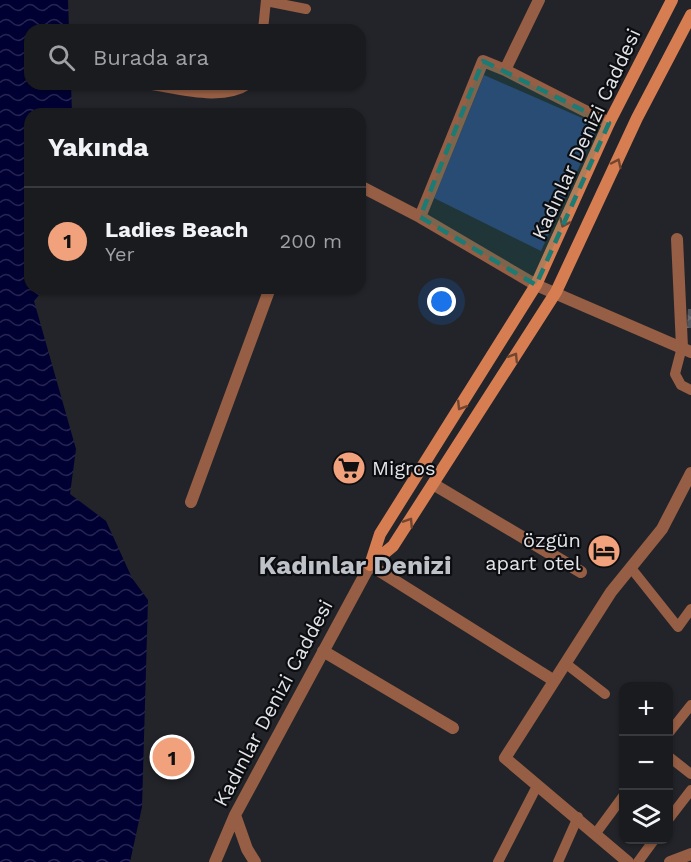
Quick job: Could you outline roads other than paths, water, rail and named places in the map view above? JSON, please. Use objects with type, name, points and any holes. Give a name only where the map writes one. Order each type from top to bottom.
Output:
[{"type":"main road","name":"Kadınlar Denizi Caddesi","points":[[370,565],[380,534],[536,285],[609,123],[672,0]]},
{"type":"main road","name":"Kadınlar Denizi Caddesi","points":[[370,565],[393,546],[556,292],[637,118],[691,15]]},
{"type":"street","points":[[505,70],[539,0]]},
{"type":"street","points":[[420,217],[483,60],[609,123]]},
{"type":"street","points":[[366,189],[420,217],[536,285],[686,350],[677,240]]},
{"type":"street","points":[[191,502],[268,294]]},
{"type":"street","points":[[628,862],[578,817],[505,758],[611,592],[662,529],[690,476]]},
{"type":"street","points":[[434,484],[581,572]]},
{"type":"street","points":[[370,565],[553,680]]},
{"type":"street","name":"Kadınlar Denizi Caddesi","points":[[215,862],[235,814],[370,565]]},
{"type":"street","points":[[323,651],[453,728]]},
{"type":"street","points":[[235,814],[247,849],[255,862]]},
{"type":"street","points":[[670,862],[691,854]]},
{"type":"lane","points":[[264,24],[266,1],[306,9]]},
{"type":"lane","points":[[198,90],[224,93],[240,90]]},
{"type":"lane","points":[[686,350],[675,374],[681,385],[691,390]]},
{"type":"lane","points":[[631,568],[678,627],[691,609]]},
{"type":"lane","points":[[565,663],[605,694]]},
{"type":"lane","points":[[673,729],[691,705]]},
{"type":"lane","points":[[673,759],[691,774]]},
{"type":"lane","points":[[498,862],[537,786]]},
{"type":"lane","points":[[673,815],[691,790]]},
{"type":"lane","points":[[596,833],[619,802]]},
{"type":"lane","points":[[558,862],[578,817]]},
{"type":"lane","points":[[638,862],[651,844]]},
{"type":"water","points":[[0,0],[68,0],[69,24],[24,24],[24,90],[71,90],[72,108],[24,108],[24,294],[40,294],[34,301],[76,449],[70,494],[106,521],[132,578],[148,600],[142,807],[130,862],[0,862]]},
{"type":"place","name":"Migros","points":[[349,468]]},
{"type":"place","name":"özgün apart otel","points":[[604,551]]},
{"type":"place","name":"Ladies Beach","points":[[172,757]]},
{"type":"district","name":"Kadınlar Denizi","points":[[355,565]]}]
